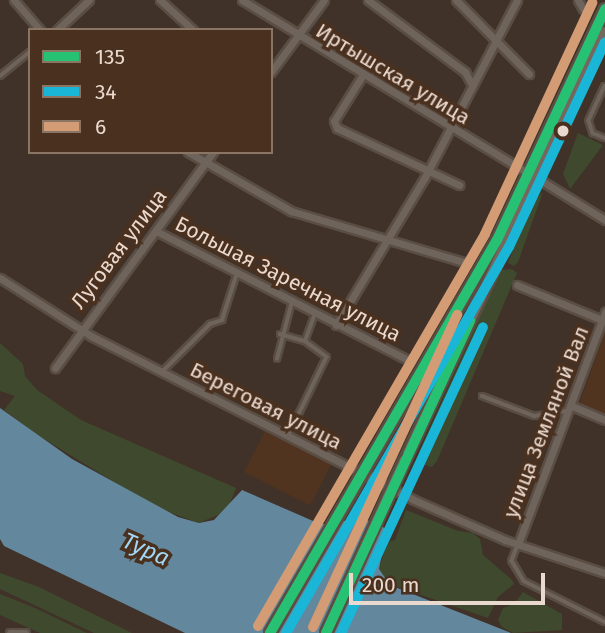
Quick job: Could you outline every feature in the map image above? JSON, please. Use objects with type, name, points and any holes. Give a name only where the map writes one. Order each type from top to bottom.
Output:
[{"type":"main road","points":[[326,633],[533,176],[605,9]]},
{"type":"main road","points":[[270,633],[486,261],[533,176],[605,32]]},
{"type":"street","points":[[14,0],[38,28]]},
{"type":"street","points":[[59,28],[89,0]]},
{"type":"street","points":[[160,0],[191,28]]},
{"type":"street","name":"Иртышская улица","points":[[242,0],[297,37],[533,176]]},
{"type":"street","points":[[273,69],[324,0]]},
{"type":"street","points":[[368,0],[465,72],[471,83]]},
{"type":"street","points":[[456,0],[529,74]]},
{"type":"street","points":[[336,325],[430,169],[471,83],[517,0]]},
{"type":"street","points":[[578,0],[583,9]]},
{"type":"street","points":[[362,76],[334,121],[337,128],[430,169],[459,185]]},
{"type":"street","points":[[191,154],[291,211],[466,262]]},
{"type":"street","name":"Луговая улица","points":[[55,368],[212,154]]},
{"type":"street","points":[[533,176],[605,220]]},
{"type":"street","name":"Большая Заречная улица","points":[[156,231],[404,358]]},
{"type":"street","name":"Береговая улица","points":[[0,278],[162,372],[412,499],[518,544],[605,573]]},
{"type":"street","points":[[517,285],[604,316]]},
{"type":"street","name":"улица Земляной Вал","points":[[518,544],[604,316]]},
{"type":"street","points":[[572,406],[605,420]]},
{"type":"street","points":[[10,633],[25,633]]},
{"type":"lane","points":[[0,76],[28,54]]},
{"type":"lane","points":[[605,86],[589,121],[593,133],[605,138]]},
{"type":"lane","points":[[162,372],[210,324],[222,320],[236,273]]},
{"type":"lane","points":[[277,359],[281,334],[292,302]]},
{"type":"lane","points":[[305,341],[315,314]]},
{"type":"lane","points":[[281,334],[305,341],[327,357],[289,437]]},
{"type":"lane","points":[[482,396],[539,417],[572,406]]},
{"type":"lane","points":[[518,544],[512,561],[524,581],[605,622]]},
{"type":"shaded area","points":[[605,331],[605,416],[579,405]]},
{"type":"shaded area","points":[[265,431],[331,465],[310,506],[244,472]]},
{"type":"green space","points":[[578,133],[603,145],[570,189],[563,174]]},
{"type":"green space","points":[[543,192],[518,262],[514,266],[508,263],[531,204]]},
{"type":"green space","points":[[512,269],[517,273],[437,461],[432,467],[424,465],[417,460],[419,452],[501,270]]},
{"type":"green space","points":[[0,343],[23,364],[25,376],[37,390],[81,420],[236,488],[227,511],[199,523],[155,507],[36,434],[4,410],[15,396],[0,391]]},
{"type":"green space","points":[[406,510],[458,531],[473,533],[480,539],[483,555],[512,580],[514,584],[498,597],[488,618],[392,585],[382,575],[379,569],[384,552],[390,541],[395,540]]},
{"type":"green space","points":[[0,573],[39,587],[132,633],[94,633],[0,589]]},
{"type":"green space","points":[[523,592],[562,614],[562,630],[513,633],[502,627],[498,620],[503,608],[514,604]]},
{"type":"green space","points":[[0,594],[87,633],[40,633],[0,615]]},
{"type":"water","name":"Тура","points":[[0,408],[72,459],[178,517],[199,523],[214,520],[242,490],[320,524],[336,524],[358,516],[387,529],[379,569],[390,585],[511,633],[185,633],[4,546],[0,539]]},
{"type":"transit line","name":"6","points":[[258,626],[485,234],[592,3]]},
{"type":"transit line","name":"135","points":[[270,633],[497,240],[605,9]]},
{"type":"transit line","name":"34","points":[[286,633],[509,247],[605,42]]},
{"type":"transit line","name":"6","points":[[313,627],[457,315]]},
{"type":"transit line","name":"135","points":[[326,633],[470,321]]},
{"type":"transit line","name":"34","points":[[341,633],[483,327]]}]
